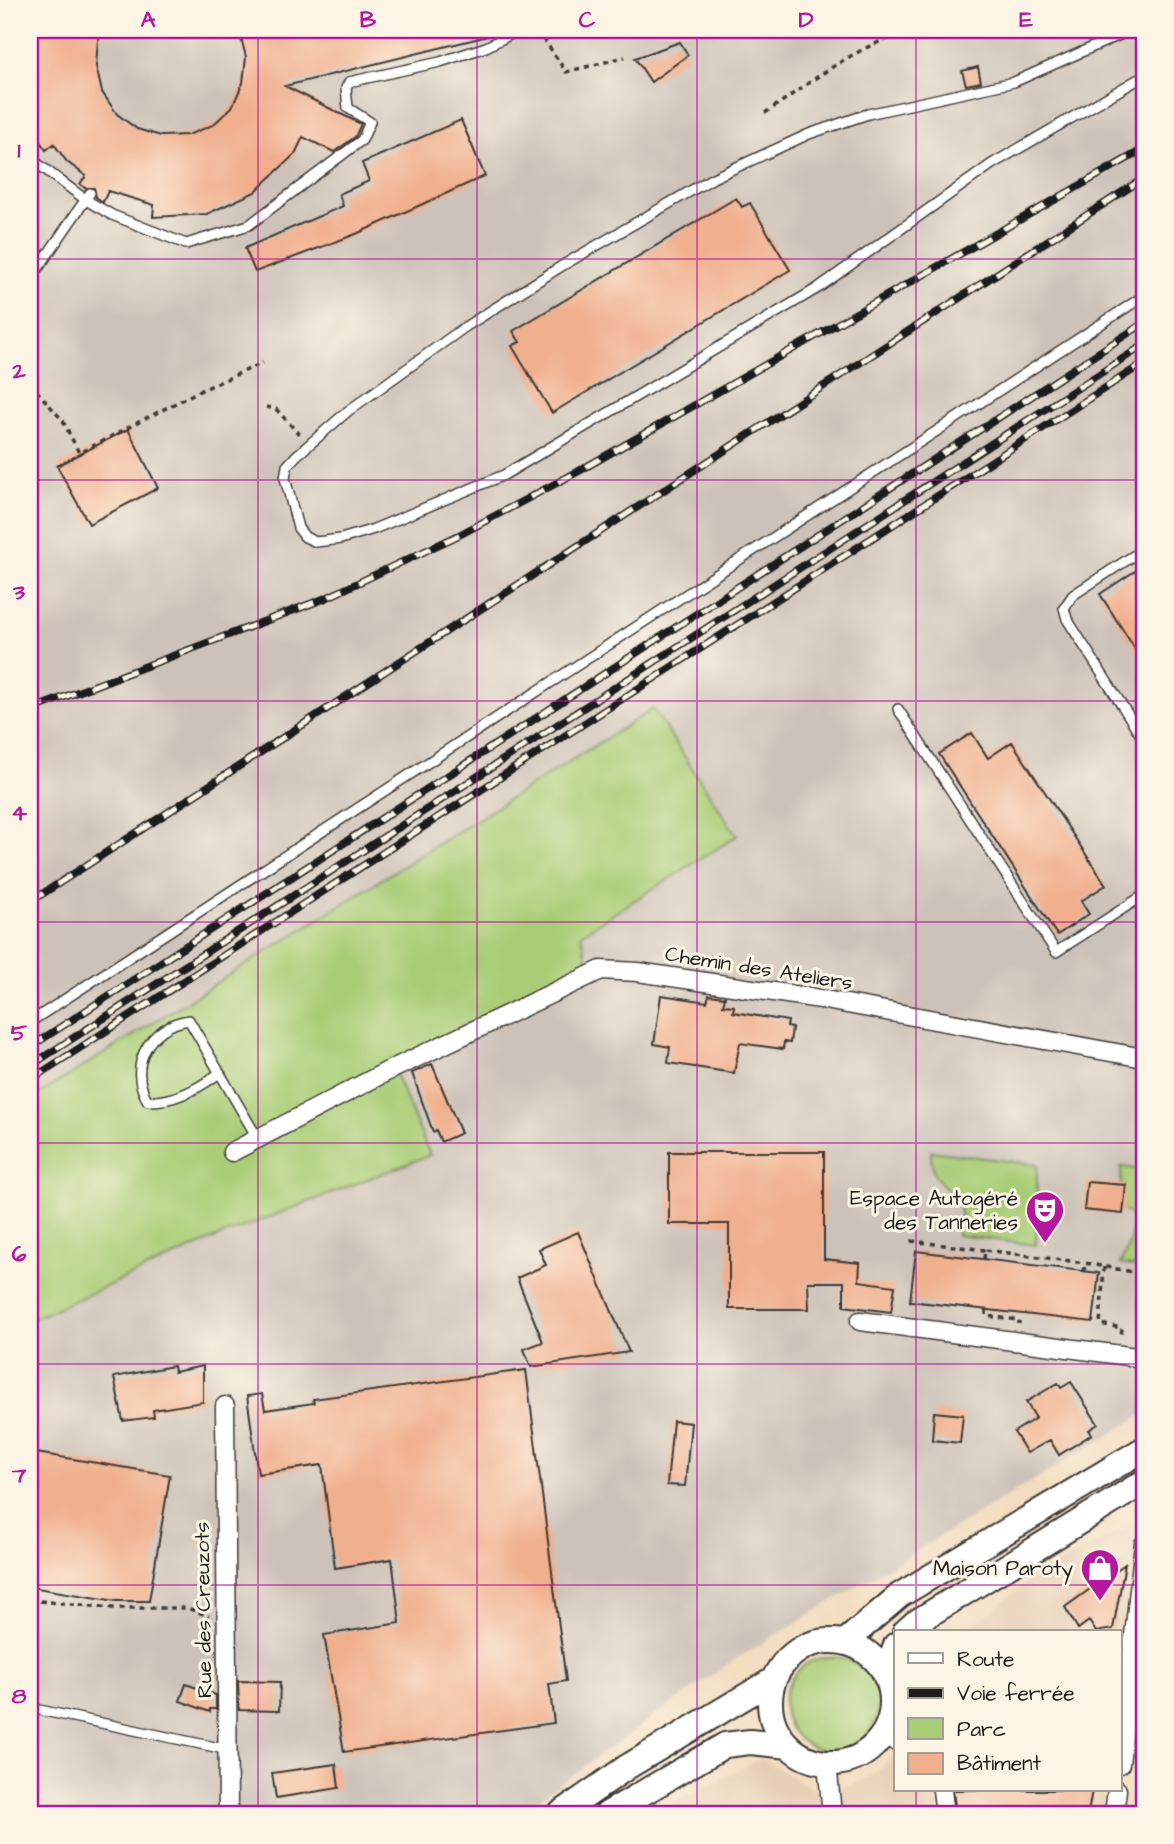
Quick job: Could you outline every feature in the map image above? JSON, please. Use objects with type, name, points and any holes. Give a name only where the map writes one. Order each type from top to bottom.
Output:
[{"type":"main road","points":[[845,1642],[900,1595],[1144,1449]]},
{"type":"main road","points":[[907,1630],[1144,1482]]},
{"type":"main road","points":[[891,1690],[869,1655],[845,1642],[818,1643],[794,1653],[782,1665],[773,1681],[769,1698],[771,1716],[777,1732],[789,1746],[806,1758],[827,1763],[844,1762],[860,1756],[890,1736],[894,1663]]},
{"type":"main road","points":[[560,1814],[618,1773],[773,1681]]},
{"type":"main road","points":[[607,1814],[725,1745],[750,1742],[789,1746]]},
{"type":"street","name":"Chemin des Ateliers","points":[[232,1152],[386,1072],[601,970],[638,972],[814,998],[1144,1058]]},
{"type":"street","points":[[860,1321],[1144,1358]]},
{"type":"street","name":"Rue des Creuzots","points":[[225,1406],[228,1814]]},
{"type":"street","points":[[1122,1748],[1144,1544]]},
{"type":"street","points":[[827,1763],[832,1814]]},
{"type":"street","points":[[942,1792],[945,1814]]},
{"type":"street","points":[[1114,1814],[1116,1792]]},
{"type":"lane","points":[[30,158],[112,215],[186,244],[249,225],[364,137],[370,122],[348,108],[346,88],[349,82],[452,58],[486,47],[519,30]]},
{"type":"lane","points":[[1131,30],[1014,82],[844,121],[752,158],[565,264],[464,327],[324,431],[291,460],[285,472],[286,492],[298,528],[311,540],[341,539],[374,529],[504,475],[818,288],[992,164],[1144,76]]},
{"type":"lane","points":[[30,280],[88,197]]},
{"type":"lane","points":[[30,1022],[1144,296]]},
{"type":"lane","points":[[1144,549],[1073,595],[1064,608],[1067,619],[1144,740]]},
{"type":"lane","points":[[898,709],[1056,952],[1144,895]]},
{"type":"lane","points":[[1144,775],[1141,832],[1144,848]]},
{"type":"lane","points":[[218,1074],[203,1085],[164,1102],[148,1101],[138,1085],[139,1064],[149,1044],[171,1022],[189,1020],[218,1074],[234,1093],[258,1139]]},
{"type":"lane","points":[[30,1708],[229,1750]]},
{"type":"path","points":[[538,30],[566,72],[625,57]]},
{"type":"path","points":[[765,113],[870,45],[906,32],[925,30]]},
{"type":"path","points":[[30,383],[63,421],[79,453],[197,392],[263,363]]},
{"type":"path","points":[[266,407],[276,409],[298,433],[314,420],[324,431]]},
{"type":"path","points":[[911,1241],[1085,1263],[1144,1274]]},
{"type":"path","points":[[984,1259],[985,1250]]},
{"type":"path","points":[[1084,1272],[1085,1263]]},
{"type":"path","points":[[1104,1267],[1100,1324],[1122,1328],[1121,1340]]},
{"type":"path","points":[[986,1310],[986,1316],[1019,1320],[1019,1326]]},
{"type":"path","points":[[30,1600],[113,1608],[187,1608],[225,1622]]},
{"type":"shaded area","points":[[30,30],[1144,30],[1144,1414],[726,1665],[517,1814],[30,1814],[30,1320],[223,1235],[429,1155],[390,1062],[589,965],[580,934],[736,836],[112,1052],[30,1100]]},
{"type":"shaded area","points":[[1144,1518],[1144,1584],[1135,1585],[1122,1670],[1122,1630],[968,1630],[1035,1576]]},
{"type":"shaded area","points":[[894,1755],[894,1792],[1105,1792],[1102,1814],[658,1814],[679,1800],[761,1758],[814,1790],[843,1787],[872,1776]]},
{"type":"green space","points":[[653,709],[737,836],[581,934],[589,966],[390,1062],[430,1155],[223,1235],[30,1320],[30,1100]]},
{"type":"green space","points":[[931,1151],[1037,1165],[1036,1245],[957,1235],[960,1219],[958,1203],[937,1178]]},
{"type":"green space","points":[[1121,1167],[1144,1170],[1144,1268],[1120,1264],[1132,1234],[1131,1215],[1122,1209]]},
{"type":"green space","points":[[831,1657],[849,1661],[864,1671],[874,1686],[878,1704],[874,1722],[864,1737],[849,1747],[831,1751],[813,1747],[798,1737],[788,1722],[784,1704],[788,1686],[798,1671],[813,1661]]},
{"type":"building","points":[[30,30],[103,30],[98,40],[96,66],[102,92],[117,114],[137,129],[161,136],[188,135],[213,125],[232,107],[243,83],[246,57],[239,30],[487,30],[488,36],[285,86],[361,124],[355,137],[334,152],[303,137],[295,154],[255,192],[207,214],[153,217],[154,205],[108,191],[103,202],[100,200],[96,197],[94,188],[85,188],[80,184],[86,176],[67,162],[54,144],[46,150],[30,128]]},
{"type":"building","points":[[680,42],[688,55],[651,82],[635,58]]},
{"type":"building","points":[[978,67],[981,82],[966,85],[962,71]]},
{"type":"building","points":[[461,120],[485,176],[356,234],[255,272],[245,248],[343,206],[339,194],[369,181],[362,163]]},
{"type":"building","points":[[736,198],[742,207],[750,203],[790,270],[552,413],[512,346],[520,342],[513,331]]},
{"type":"building","points":[[128,429],[158,488],[89,524],[57,466]]},
{"type":"building","points":[[1144,565],[1144,663],[1100,594]]},
{"type":"building","points":[[972,733],[988,758],[1012,742],[1106,885],[1081,901],[1089,914],[1057,935],[939,754]]},
{"type":"building","points":[[661,995],[707,1002],[709,995],[725,997],[723,1005],[734,1006],[733,1012],[788,1021],[787,1027],[792,1028],[790,1043],[784,1042],[783,1049],[740,1043],[734,1073],[668,1063],[670,1047],[654,1044]]},
{"type":"building","points":[[432,1064],[461,1133],[441,1142],[436,1130],[433,1132],[412,1073]]},
{"type":"building","points":[[669,1152],[824,1152],[824,1259],[860,1263],[859,1281],[895,1286],[891,1312],[844,1306],[844,1282],[808,1282],[809,1309],[729,1309],[729,1224],[669,1224]]},
{"type":"building","points":[[1087,1182],[1126,1185],[1123,1214],[1084,1210]]},
{"type":"building","points":[[578,1232],[629,1352],[531,1367],[524,1349],[543,1342],[517,1278],[546,1265],[539,1249]]},
{"type":"building","points":[[916,1251],[1099,1273],[1093,1322],[910,1301]]},
{"type":"building","points":[[173,1366],[174,1372],[203,1366],[203,1402],[153,1410],[154,1417],[123,1421],[114,1377]]},
{"type":"building","points":[[526,1370],[566,1681],[549,1684],[554,1723],[344,1752],[324,1635],[400,1623],[392,1559],[335,1568],[322,1465],[258,1474],[247,1396],[262,1394],[265,1410],[314,1403],[313,1399]]},
{"type":"building","points":[[1071,1382],[1098,1424],[1089,1430],[1092,1434],[1059,1455],[1050,1440],[1027,1453],[1014,1432],[1036,1418],[1026,1402],[1058,1383],[1061,1388]]},
{"type":"building","points":[[934,1412],[963,1415],[960,1443],[932,1440]]},
{"type":"building","points":[[673,1421],[691,1423],[685,1486],[667,1485]]},
{"type":"building","points":[[30,1452],[170,1475],[149,1601],[116,1601],[30,1587]]},
{"type":"building","points":[[1125,1564],[1113,1629],[1095,1630],[1089,1621],[1078,1629],[1065,1607]]},
{"type":"building","points":[[238,1681],[280,1682],[279,1711],[239,1710]]},
{"type":"building","points":[[186,1684],[216,1695],[216,1709],[210,1709],[210,1712],[180,1701]]},
{"type":"building","points":[[336,1764],[339,1788],[276,1798],[272,1773]]},
{"type":"building","points":[[953,1792],[1092,1792],[1088,1814],[956,1814]]},
{"type":"railway","points":[[30,710],[326,598],[461,534],[579,471],[1144,149]]},
{"type":"railway","points":[[30,902],[1144,178]]},
{"type":"railway","points":[[30,1047],[1144,323]]},
{"type":"railway","points":[[30,1066],[1144,345]]},
{"type":"railway","points":[[30,1080],[1144,363]]},
{"type":"place","name":"Espace Autogéré des Tanneries","points":[[1045,1244]]},
{"type":"place","name":"Maison Paroty","points":[[1100,1602]]}]
